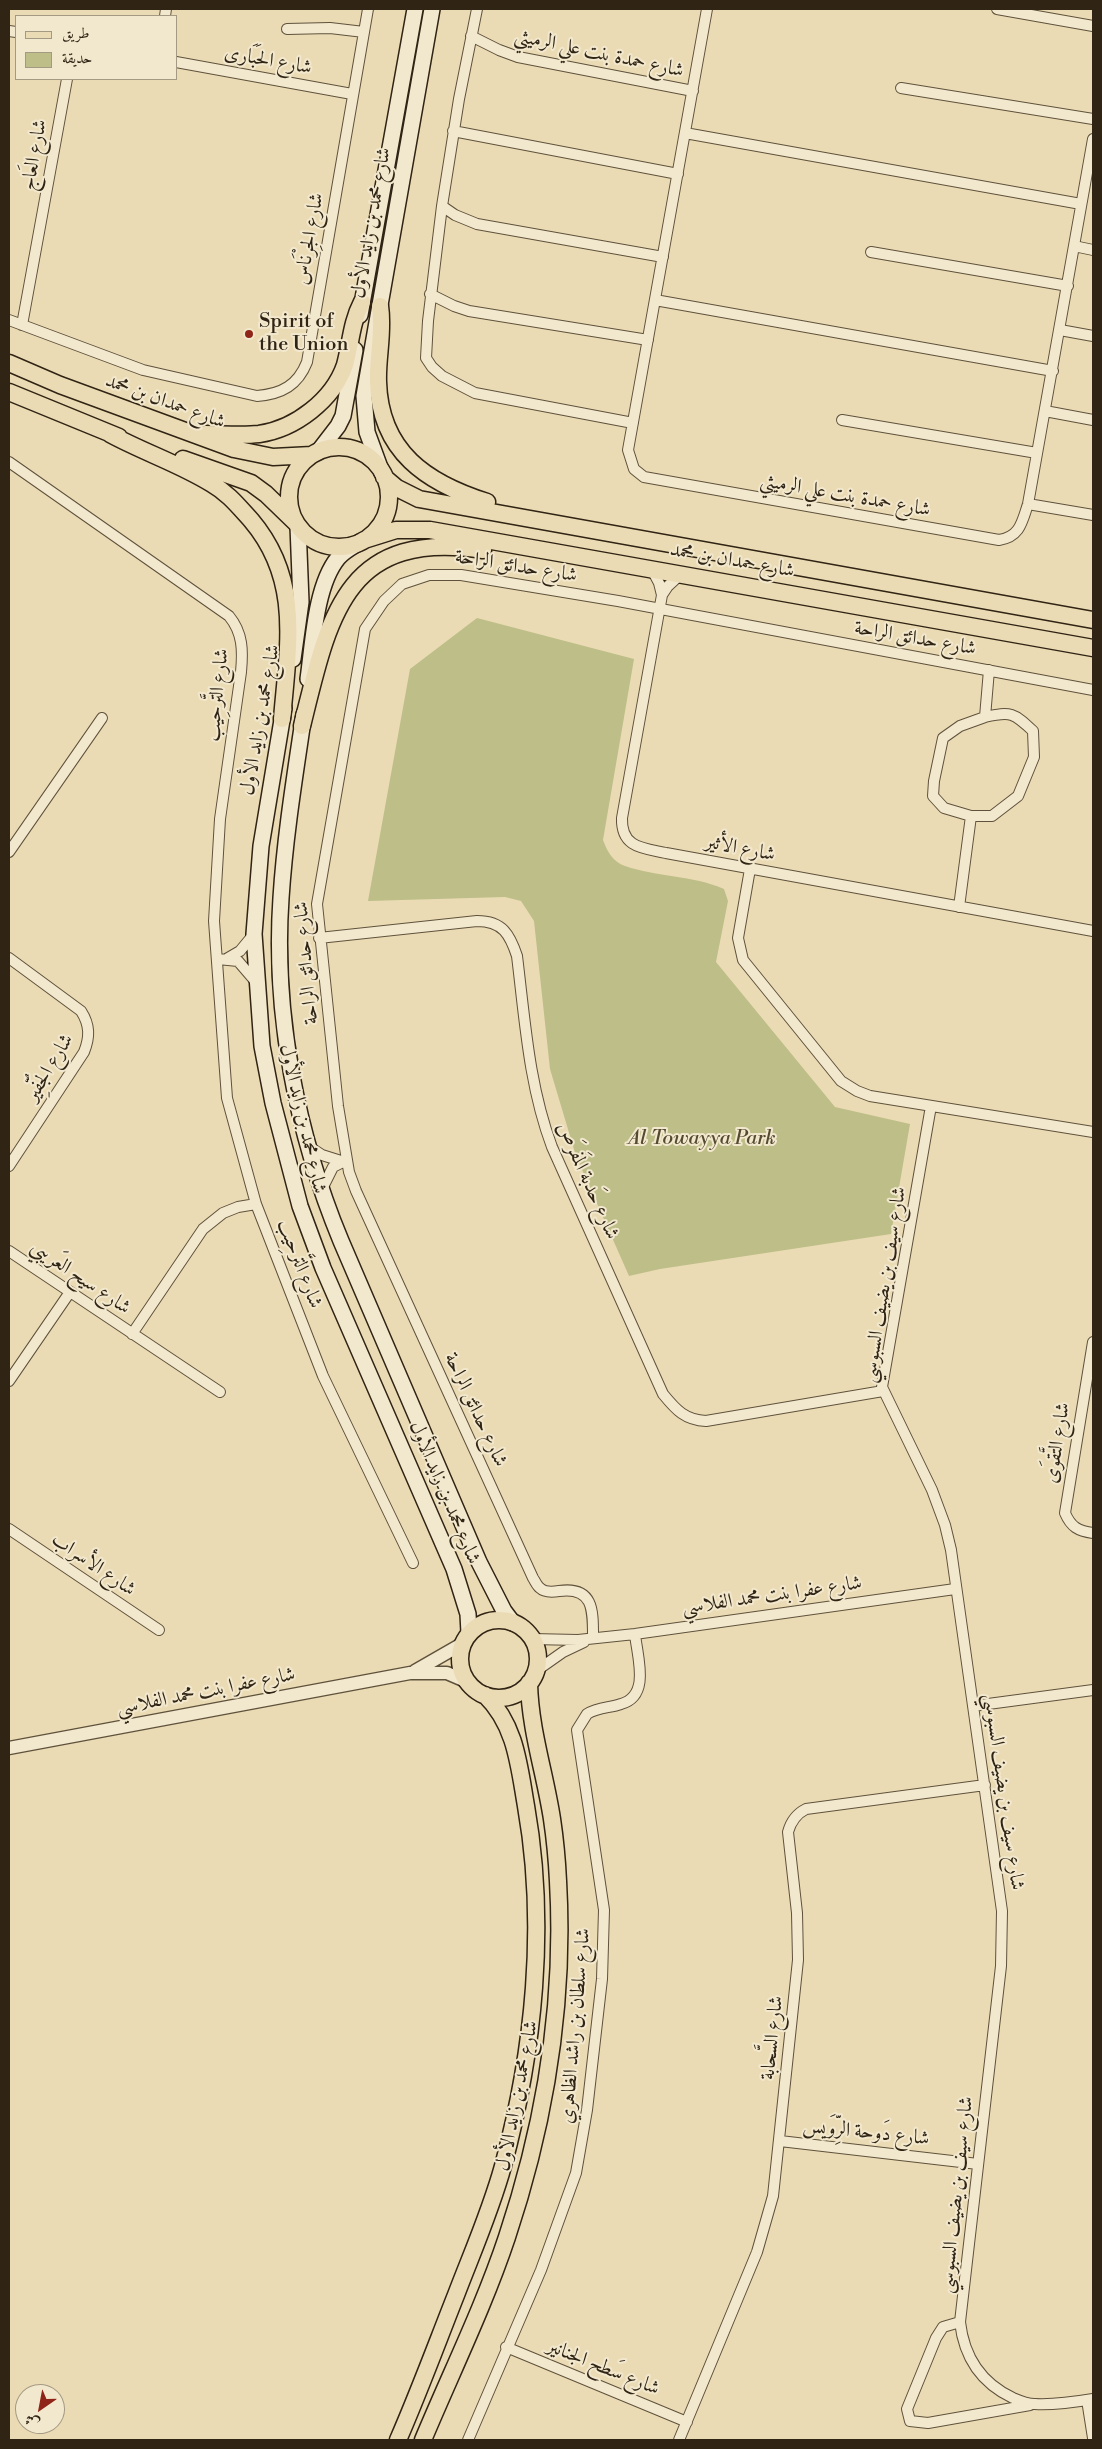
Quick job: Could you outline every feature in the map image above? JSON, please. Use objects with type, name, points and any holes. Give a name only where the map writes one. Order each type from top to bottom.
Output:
[{"type":"main road","name":"شارع محمد بن زايد الأول","points":[[315,453],[338,426],[343,416],[415,9]]},
{"type":"main road","name":"شارع محمد بن زايد الأول","points":[[383,475],[367,432],[364,396],[432,9]]},
{"type":"main road","points":[[189,434],[263,433],[288,425],[312,410],[324,399],[340,377],[345,364],[354,320],[362,302]]},
{"type":"main road","points":[[380,306],[382,326],[378,382],[379,398],[388,428],[402,452],[421,472],[452,490],[564,525]]},
{"type":"main road","name":"شارع حمدان بن محمد","points":[[9,364],[234,450],[280,457],[315,453]]},
{"type":"main road","points":[[9,392],[110,434],[213,484],[244,512],[264,536],[283,576],[290,626],[282,719]]},
{"type":"main road","points":[[110,434],[252,483],[271,498],[309,537],[330,546],[345,546],[362,541],[377,529],[386,513],[388,494],[383,475],[370,459],[353,450],[340,448],[315,453],[296,472],[290,488],[290,506],[297,524]]},
{"type":"main road","name":"شارع حمدان بن محمد","points":[[383,475],[397,488],[419,499],[1093,620]]},
{"type":"main road","name":"شارع محمد بن زايد الأول","points":[[297,524],[301,602],[262,846],[254,934],[262,1046],[272,1103],[300,1206],[324,1268],[454,1570],[468,1614],[466,1639]]},
{"type":"main road","name":"شارع حمدان بن محمد","points":[[362,541],[396,530],[419,529],[651,568],[1093,648]]},
{"type":"main road","name":"شارع محمد بن زايد الأول","points":[[362,541],[345,551],[337,560],[323,591],[285,842],[280,934],[286,1029],[292,1074],[306,1144],[321,1192],[479,1562],[497,1599],[513,1623]]},
{"type":"main road","points":[[302,726],[312,684],[341,602],[355,583],[382,561],[400,553],[441,547],[511,554],[553,552]]},
{"type":"main road","points":[[502,1620],[513,1623],[524,1629],[532,1639],[536,1649],[532,1677],[520,1691],[509,1696],[497,1698],[485,1695],[468,1682],[460,1664],[466,1639],[478,1625],[502,1620]]},
{"type":"main road","name":"شارع محمد بن زايد الأول","points":[[423,2440],[488,2289],[507,2238],[536,2129],[553,2037],[560,1939],[558,1881],[552,1818],[533,1728],[532,1677]]},
{"type":"main road","name":"شارع محمد بن زايد الأول","points":[[398,2440],[483,2224],[502,2168],[518,2096],[534,1985],[536,1938],[529,1822],[516,1749],[501,1713],[485,1695]]},
{"type":"street","name":"شارع الجِرْنَاس","points":[[9,320],[143,370],[168,377],[257,396],[271,395],[290,387],[304,371],[307,362],[368,9]]},
{"type":"street","points":[[477,9],[453,131],[430,294],[425,353],[432,366],[442,376],[466,390],[484,396],[633,423]]},
{"type":"street","name":"شارع حمدة بنت علي الرميثي","points":[[707,9],[628,450],[630,463],[639,474],[651,480],[999,540],[1014,535],[1020,529],[1028,504],[1053,372],[1081,204],[1092,163],[1093,138]]},
{"type":"street","points":[[997,9],[1093,26]]},
{"type":"street","points":[[287,29],[330,28],[364,32]]},
{"type":"street","name":"شارع حمدة بنت علي الرميثي","points":[[471,36],[518,57],[693,91]]},
{"type":"street","name":"شارع الحَبَارى","points":[[178,62],[352,94]]},
{"type":"street","name":"شارع العَاج","points":[[22,325],[66,80]]},
{"type":"street","points":[[901,88],[1093,119]]},
{"type":"street","points":[[453,131],[678,174]]},
{"type":"street","points":[[685,134],[1081,204]]},
{"type":"street","points":[[442,206],[455,215],[476,224],[663,257]]},
{"type":"street","points":[[1074,246],[1093,250]]},
{"type":"street","points":[[871,252],[1068,286]]},
{"type":"street","points":[[430,294],[469,311],[648,340]]},
{"type":"street","points":[[655,300],[1053,372]]},
{"type":"street","points":[[1060,330],[1093,336]]},
{"type":"street","points":[[1045,411],[1093,420]]},
{"type":"street","points":[[842,420],[1037,453]]},
{"type":"street","name":"شارع التَّرحِيب","points":[[9,462],[229,616],[239,631],[243,651],[242,672],[220,819],[214,921],[223,959],[227,1098],[256,1204],[323,1376],[413,1563]]},
{"type":"street","points":[[1028,504],[1093,516]]},
{"type":"street","points":[[651,568],[659,583],[662,595]]},
{"type":"street","name":"شارع حدائق الراحة","points":[[593,1638],[591,1604],[585,1595],[574,1589],[547,1591],[540,1589],[533,1578],[356,1191],[344,1160],[319,938],[317,904],[319,880],[361,639],[371,617],[402,584],[420,577],[440,574],[461,575],[1093,690]]},
{"type":"street","points":[[662,595],[668,586],[681,574]]},
{"type":"street","name":"شارع الأثير","points":[[662,595],[622,829],[627,839],[637,846],[750,869],[1093,931]]},
{"type":"street","points":[[984,717],[989,670]]},
{"type":"street","points":[[1004,712],[1016,715],[1033,731],[1034,757],[1018,796],[992,816],[971,816],[944,808],[933,796],[934,781],[943,738],[960,726],[984,717],[1004,712]]},
{"type":"street","points":[[9,852],[102,718]]},
{"type":"street","points":[[958,907],[971,816]]},
{"type":"street","points":[[750,869],[738,938],[743,960],[841,1081],[857,1091],[870,1096],[1093,1132]]},
{"type":"street","name":"شارع حَدبة المَفرَص","points":[[319,938],[477,920],[489,921],[510,937],[517,956],[534,1090],[540,1116],[552,1147],[663,1394],[680,1414],[688,1419],[706,1421],[883,1391]]},
{"type":"street","points":[[223,959],[240,951],[254,934]]},
{"type":"street","name":"شارع الجُفِّير","points":[[9,958],[81,1010],[88,1024],[89,1040],[84,1052],[9,1166]]},
{"type":"street","points":[[223,959],[238,961],[258,985]]},
{"type":"street","name":"شارع سيف بن يضيف السبوسي","points":[[930,1106],[886,1358],[883,1391],[918,1460],[945,1524],[951,1550],[1000,1885],[1003,1938],[960,2322],[966,2352],[983,2377],[1008,2395],[1034,2404],[1090,2400]]},
{"type":"street","points":[[306,1144],[322,1155],[344,1160]]},
{"type":"street","points":[[321,1192],[333,1167],[344,1160]]},
{"type":"street","name":"شارع سيح العَريبي","points":[[132,1334],[203,1229],[223,1213],[238,1207],[256,1204]]},
{"type":"street","name":"شارع سيح العَريبي","points":[[9,1251],[220,1392]]},
{"type":"street","points":[[9,1381],[70,1292]]},
{"type":"street","name":"شارع التَّقوَى","points":[[1093,1342],[1065,1513],[1069,1522],[1076,1529],[1093,1533]]},
{"type":"street","name":"شارع الأسراب","points":[[9,1529],[159,1630]]},
{"type":"street","name":"شارع عفرا بنت محمد الفلاسي","points":[[532,1639],[593,1638],[635,1634],[956,1589]]},
{"type":"street","name":"شارع سلطان بن راشد الظاهري","points":[[468,2440],[506,2347],[541,2270],[576,2173],[587,2110],[602,1979],[604,1910],[577,1730],[587,1714],[626,1702],[636,1694],[640,1677],[635,1634]]},
{"type":"street","name":"شارع عفرا بنت محمد الفلاسي","points":[[532,1677],[563,1652],[593,1638]]},
{"type":"street","name":"شارع عفرا بنت محمد الفلاسي","points":[[410,1673],[466,1639]]},
{"type":"street","name":"شارع عفرا بنت محمد الفلاسي","points":[[9,1748],[410,1673],[447,1673],[468,1682]]},
{"type":"street","points":[[973,1706],[1093,1690]]},
{"type":"street","name":"شارع السَّحابة","points":[[679,2440],[765,2231],[774,2196],[798,1960],[798,1913],[788,1832],[790,1823],[798,1813],[806,1810],[985,1785]]},
{"type":"street","name":"شارع دَوحة الرِّوَيس","points":[[780,2141],[978,2164]]},
{"type":"street","points":[[960,2322],[943,2327],[936,2338],[907,2409],[910,2421],[928,2423],[1034,2404]]},
{"type":"street","name":"شارع سَطح الجنانير","points":[[506,2347],[687,2422]]},
{"type":"street","points":[[1090,2400],[1093,2438]]},
{"type":"green space","name":"Al Towayya Park","points":[[477,618],[634,659],[603,840],[614,859],[625,866],[637,870],[700,881],[724,889],[728,901],[716,962],[835,1107],[910,1124],[891,1234],[660,1269],[629,1276],[576,1156],[550,1069],[534,921],[521,901],[505,897],[368,901],[410,669]]},
{"type":"place","name":"Spirit of the Union","points":[[249,334]]}]
